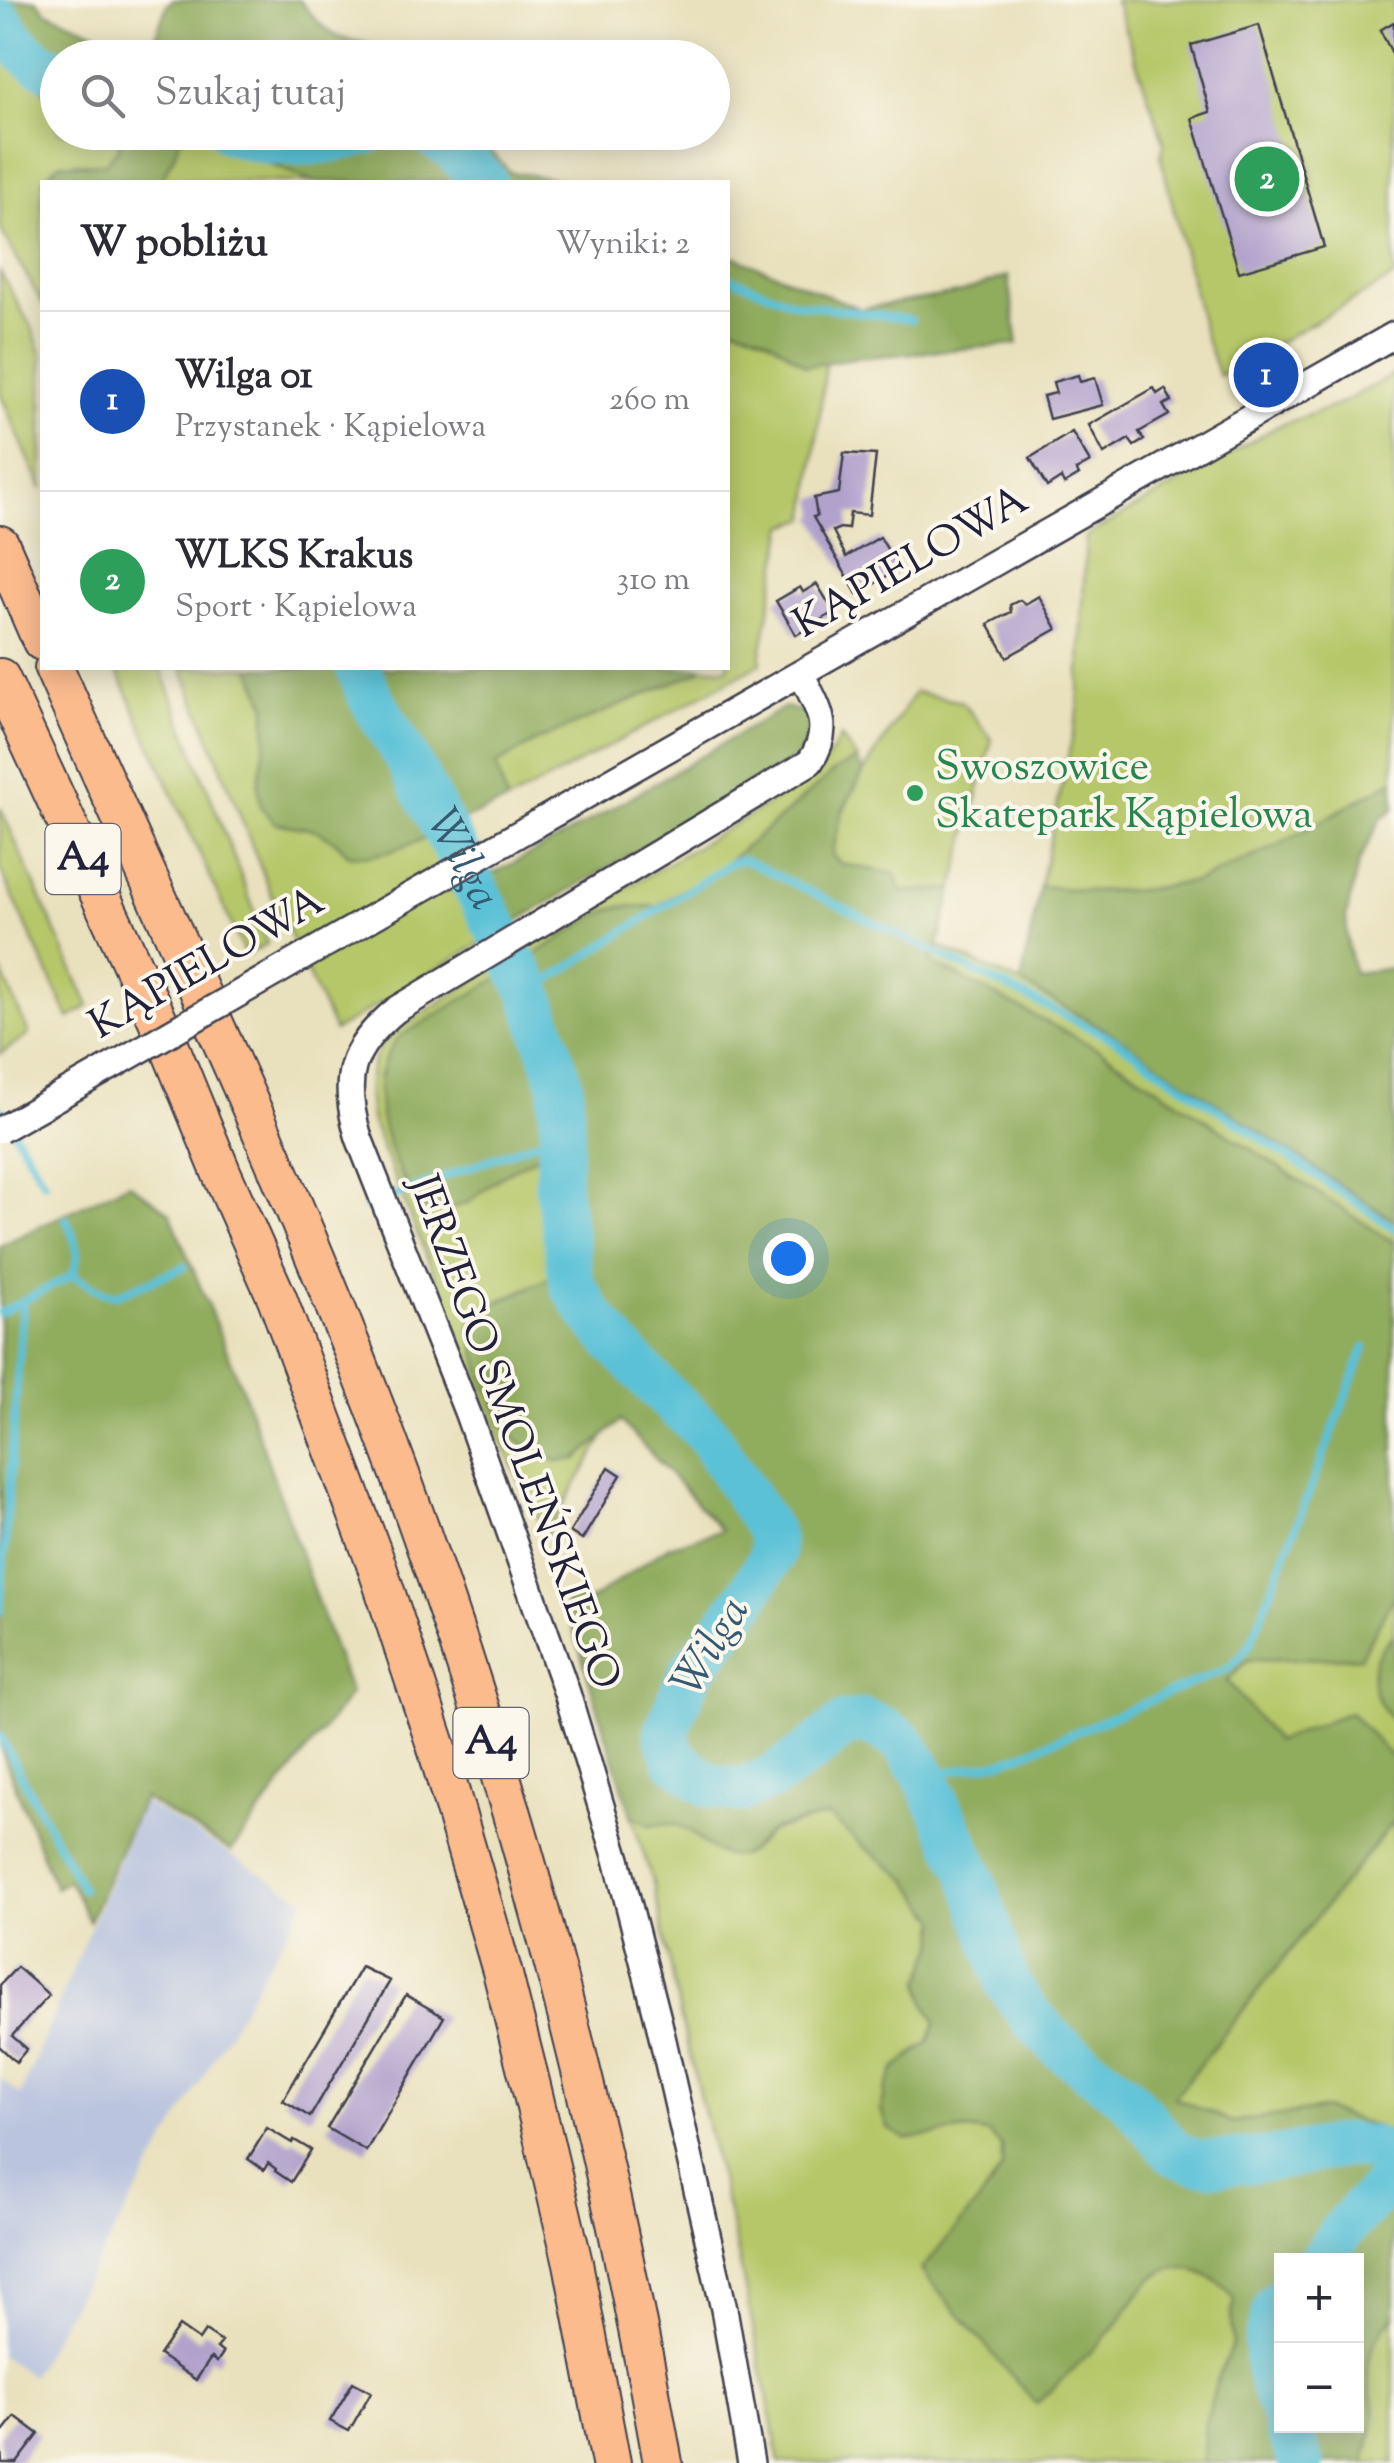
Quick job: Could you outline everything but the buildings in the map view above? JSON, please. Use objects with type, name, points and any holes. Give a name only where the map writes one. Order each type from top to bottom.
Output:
[{"type":"highway","points":[[0,545],[40,635]]},
{"type":"highway","name":"A4","points":[[55,670],[227,1052],[335,1306],[428,1554],[499,1769],[568,2022],[646,2365],[663,2463]]},
{"type":"highway","name":"A4","points":[[0,678],[167,1040],[277,1298],[374,1561],[437,1748],[512,2009],[573,2263],[611,2463]]},
{"type":"street","name":"KĄPIELOWA","points":[[0,1130],[1394,336]]},
{"type":"street","name":"JERZEGO SMOLEŃSKIEGO","points":[[750,2463],[720,2290],[617,1859],[567,1693],[468,1414],[350,1109],[349,1081],[363,1044],[396,1010],[810,762],[820,748],[823,731],[821,717],[801,673]]},
{"type":"shaded area","points":[[143,1802],[305,1900],[31,2376],[0,2355],[0,2078],[20,2095]]},
{"type":"green space","points":[[0,0],[36,0],[47,12],[114,40],[40,40],[40,85],[10,41],[0,45]]},
{"type":"green space","points":[[172,0],[299,0],[338,37],[351,40],[154,40]]},
{"type":"green space","points":[[1115,0],[1394,0],[1394,277],[1219,376],[1204,334],[1161,158],[1164,142]]},
{"type":"green space","points":[[10,41],[40,85],[40,150],[117,150],[105,164],[60,163],[40,180],[40,299],[0,228],[0,45]]},
{"type":"green space","points":[[117,150],[176,150],[161,180],[44,180],[60,163],[105,163]]},
{"type":"green space","points":[[176,150],[241,150],[308,180],[161,180]]},
{"type":"green space","points":[[241,150],[490,150],[510,172],[564,180],[308,180]]},
{"type":"green space","points":[[730,255],[860,309],[959,293],[1008,276],[1018,344],[806,366],[760,335],[730,326]]},
{"type":"green space","points":[[0,272],[40,350],[40,485],[0,393]]},
{"type":"green space","points":[[730,326],[760,335],[806,366],[826,363],[807,518],[785,526],[761,663],[507,802],[496,765],[536,741],[700,671],[730,670]]},
{"type":"green space","points":[[1394,374],[1394,780],[1277,846],[1198,881],[1141,890],[1089,891],[1040,886],[1078,711],[1086,536],[1278,426],[1338,405]]},
{"type":"green space","points":[[117,670],[162,670],[267,944],[245,955]]},
{"type":"green space","points":[[183,670],[252,670],[266,705],[266,741],[258,785],[275,823],[316,830],[349,855],[384,852],[438,834],[490,937],[334,1031],[271,894]]},
{"type":"green space","points":[[252,670],[700,670],[536,741],[496,765],[507,802],[454,823],[438,834],[369,856],[349,855],[316,830],[275,823],[261,807],[258,785],[266,741],[266,705]]},
{"type":"green space","name":"Swoszowice Skatepark Kąpielowa","points":[[915,692],[962,702],[992,739],[953,889],[900,892],[896,874],[841,864],[832,855],[842,813]]},
{"type":"green space","points":[[785,707],[807,713],[810,730],[800,755],[490,937],[466,888],[568,834]]},
{"type":"green space","points":[[841,737],[857,759],[834,771],[715,872],[658,906],[617,907],[595,916],[500,977],[380,1074],[384,1129],[403,1181],[467,1203],[500,1177],[551,1148],[554,1276],[475,1312],[475,1348],[481,1373],[504,1427],[519,1441],[556,1461],[577,1459],[606,1433],[546,1535],[508,1456],[372,1123],[369,1093],[373,1061],[385,1041],[402,1026],[578,916],[816,776]]},
{"type":"green space","points":[[857,759],[863,773],[842,811],[832,855],[841,864],[896,874],[901,892],[953,889],[931,962],[1100,1050],[1394,1243],[1394,1596],[1360,1657],[1247,1660],[1227,1681],[1276,1741],[1350,1712],[1394,1760],[1394,1820],[1174,2097],[1232,2122],[1324,2109],[1394,2133],[1394,2316],[1369,2358],[1374,2415],[1365,2463],[1203,2463],[1205,2425],[1217,2380],[1233,2343],[1231,2318],[1235,2300],[1224,2286],[1205,2275],[1183,2268],[1157,2275],[1110,2332],[1036,2404],[921,2270],[991,2187],[1002,2168],[1002,2146],[987,2133],[967,2130],[906,2139],[889,2129],[881,2110],[895,2069],[929,2042],[936,2022],[925,2003],[921,1981],[936,1942],[938,1920],[907,1879],[829,1816],[772,1831],[749,1851],[736,1856],[714,1851],[679,1826],[649,1825],[631,1815],[564,1599],[591,1600],[669,1546],[721,1530],[621,1421],[577,1459],[556,1461],[519,1441],[504,1427],[481,1373],[471,1329],[474,1313],[554,1276],[551,1148],[500,1177],[467,1203],[448,1210],[421,1209],[390,1147],[379,1101],[380,1078],[386,1057],[399,1037],[595,916],[617,907],[658,906],[715,872],[834,771]]},
{"type":"green space","points":[[1394,780],[1394,809],[1381,818],[1358,864],[1346,918],[1354,973],[1394,968],[1394,1221],[1116,1036],[1021,983],[1040,886],[1089,891],[1141,890],[1198,881],[1277,846]]},
{"type":"green space","points":[[0,807],[89,1006],[69,1018],[0,869]]},
{"type":"green space","points":[[938,946],[1021,983],[1116,1036],[1394,1221],[1394,1243],[1100,1050],[930,962]]},
{"type":"green space","points":[[0,968],[29,1034],[0,1054]]},
{"type":"green space","points":[[129,1183],[170,1213],[242,1388],[350,1694],[231,1851],[143,1798],[89,1921],[69,1881],[55,1888],[0,1747],[0,1246]]},
{"type":"green space","points":[[1394,1596],[1394,1635],[1386,1642],[1385,1712],[1394,1723],[1394,1760],[1350,1712],[1276,1742],[1227,1681],[1247,1660],[1360,1657]]},
{"type":"green space","points":[[1394,1635],[1394,1723],[1379,1701],[1372,1679],[1377,1657]]},
{"type":"green space","points":[[631,1815],[649,1825],[669,1821],[688,1829],[703,1843],[756,1846],[769,1832],[829,1815],[907,1879],[938,1920],[936,1942],[921,1981],[925,2003],[936,2022],[929,2042],[911,2055],[886,2089],[881,2110],[889,2129],[987,2133],[1002,2146],[1002,2168],[978,2205],[1113,2329],[1148,2283],[1171,2269],[1198,2271],[1227,2290],[1235,2300],[1231,2318],[1233,2343],[1217,2380],[1205,2425],[1203,2463],[779,2463],[736,2245],[680,2015],[654,1886]]},
{"type":"green space","points":[[1394,1820],[1394,2133],[1324,2109],[1232,2122],[1173,2098]]},
{"type":"green space","points":[[1394,2316],[1394,2463],[1365,2463],[1374,2415],[1369,2358]]},
{"type":"waterway","name":"Wilga","points":[[0,20],[11,37],[40,63]]},
{"type":"waterway","name":"Wilga","points":[[455,150],[483,180]]},
{"type":"waterway","points":[[730,278],[794,303],[911,320]]},
{"type":"waterway","name":"Wilga","points":[[359,670],[531,992],[561,1085],[557,1185],[572,1284],[617,1345],[706,1432],[771,1534],[772,1555],[746,1599],[692,1671],[677,1704],[666,1734],[675,1759],[709,1785],[739,1791],[774,1777],[845,1724],[863,1721],[904,1743],[925,1776],[971,1873],[1008,1984],[1031,2017],[1059,2046],[1126,2096],[1175,2154],[1198,2162],[1218,2163],[1273,2159],[1348,2145],[1381,2152],[1392,2169],[1390,2181],[1349,2222],[1326,2253]]},
{"type":"waterway","points":[[531,992],[732,862],[745,860],[1117,1041],[1394,1228]]},
{"type":"waterway","points":[[0,1109],[44,1182]]},
{"type":"waterway","points":[[366,1207],[562,1132]]},
{"type":"waterway","points":[[0,1611],[23,1301],[73,1275],[76,1247],[66,1219]]},
{"type":"waterway","points":[[73,1275],[102,1292],[117,1295],[184,1267]]},
{"type":"waterway","points":[[0,1313],[23,1301]]},
{"type":"waterway","points":[[925,1776],[1005,1761],[1229,1668],[1250,1645],[1365,1347]]},
{"type":"waterway","points":[[0,1736],[82,1889]]},
{"type":"waterway","points":[[1378,2194],[1394,2201]]},
{"type":"waterway","name":"Wilga","points":[[1274,2314],[1266,2344],[1274,2390]]},
{"type":"waterway","name":"Wilga","points":[[1289,2433],[1302,2463]]},
{"type":"place","name":"WLKS Krakus","points":[[1267,179]]},
{"type":"place","name":"Wilga 01","points":[[1266,375]]},
{"type":"place","name":"Swoszowice Skatepark Kąpielowa","points":[[915,793]]}]
